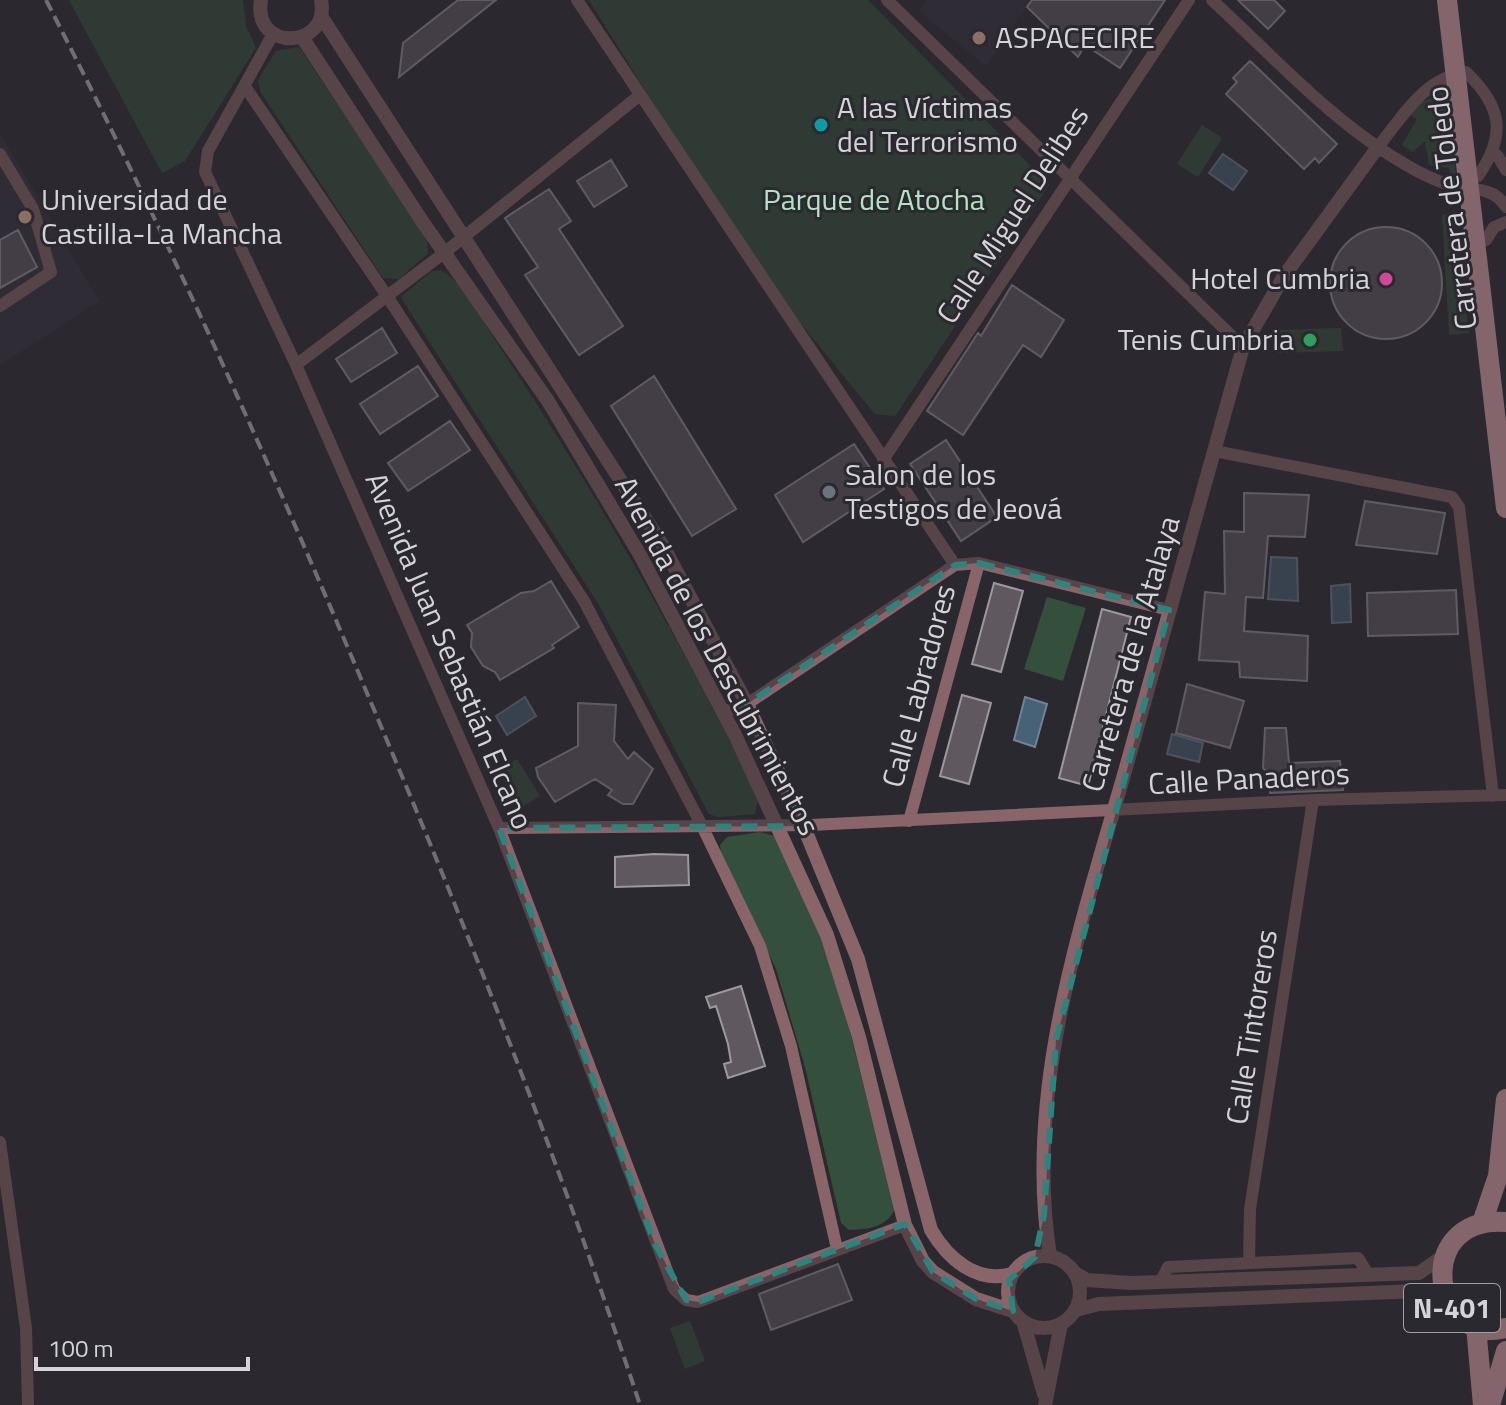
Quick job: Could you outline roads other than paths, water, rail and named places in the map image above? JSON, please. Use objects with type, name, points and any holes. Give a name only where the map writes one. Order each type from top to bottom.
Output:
[{"type":"highway","points":[[1447,0],[1487,192],[1506,508]]},
{"type":"highway","name":"Carretera de Toledo","points":[[1457,0],[1461,73]]},
{"type":"highway","name":"Carretera de Toledo","points":[[1487,192],[1486,240],[1506,409]]},
{"type":"highway","points":[[1506,1099],[1498,1176],[1482,1223],[1506,1222]]},
{"type":"highway","name":"N-401","points":[[1482,1223],[1459,1235],[1445,1255],[1441,1270],[1443,1290],[1461,1318],[1476,1326],[1506,1328]]},
{"type":"highway","name":"N-401","points":[[1476,1326],[1483,1405]]},
{"type":"highway","name":"N-401","points":[[1490,1405],[1506,1351]]},
{"type":"street","points":[[260,1],[262,20],[273,34],[282,38],[302,37],[317,25],[321,16],[321,0]]},
{"type":"street","points":[[577,0],[955,565]]},
{"type":"street","points":[[887,0],[1243,347]]},
{"type":"street","name":"Calle Miguel Delibes","points":[[883,460],[1068,177],[1189,0]]},
{"type":"street","points":[[1212,0],[1346,124],[1378,147],[1408,167],[1446,184],[1487,192],[1497,155],[1500,128],[1497,109],[1461,73],[1437,80],[1408,108],[1378,147]]},
{"type":"street","name":"Avenida de los Descubrimientos","points":[[321,16],[663,546],[747,704],[803,825],[858,959],[931,1230],[955,1261],[967,1268],[990,1277],[1012,1274]]},
{"type":"street","name":"Avenida Juan Sebastián Elcano","points":[[273,34],[246,88],[208,151],[205,172],[296,365],[499,828],[674,1289],[686,1300],[698,1302],[837,1249]]},
{"type":"street","name":"Avenida de los Descubrimientos","points":[[302,37],[444,253],[548,401],[640,555],[723,712],[780,825],[827,935],[848,999],[905,1225],[923,1261],[933,1272],[976,1299],[1018,1316]]},
{"type":"street","points":[[246,88],[387,296],[584,601],[701,824],[760,946],[791,1046],[837,1249],[905,1225]]},
{"type":"street","points":[[296,365],[444,253],[640,95]]},
{"type":"street","name":"Carretera de la Atalaya","points":[[1050,1256],[1042,1174],[1056,1040],[1114,811],[1243,347],[1284,276],[1378,147]]},
{"type":"street","points":[[0,154],[33,209],[51,272],[0,306]]},
{"type":"street","points":[[1497,155],[1506,170]]},
{"type":"street","points":[[1486,240],[1494,227],[1506,222]]},
{"type":"street","points":[[1214,451],[1452,497],[1459,507],[1499,796]]},
{"type":"street","points":[[723,712],[747,704],[955,565],[979,563],[1169,610]]},
{"type":"street","name":"Calle Labradores","points":[[909,821],[979,563]]},
{"type":"street","name":"Calle Panaderos","points":[[499,828],[803,825],[1313,800],[1499,796]]},
{"type":"street","name":"Calle Tintoreros","points":[[1249,1263],[1250,1209],[1313,800]]},
{"type":"street","points":[[0,1142],[26,1328],[28,1405]]},
{"type":"street","name":"Carretera de la Atalaya","points":[[1035,1257],[1044,1215]]},
{"type":"street","points":[[1075,1273],[1098,1282],[1419,1273],[1445,1255]]},
{"type":"street","points":[[1045,1402],[1008,1294],[1012,1274],[1035,1257],[1050,1256],[1068,1265],[1075,1273],[1080,1293],[1076,1310]]},
{"type":"street","points":[[1161,1281],[1168,1267],[1358,1258],[1368,1274]]},
{"type":"street","points":[[1018,1316],[1042,1328],[1061,1324],[1076,1310],[1099,1304],[1443,1290]]},
{"type":"street","points":[[1045,1402],[1061,1324]]},
{"type":"water","points":[[1223,154],[1247,171],[1233,190],[1209,173]]},
{"type":"water","points":[[1271,557],[1297,558],[1298,601],[1268,599]]},
{"type":"water","points":[[1350,584],[1351,622],[1332,623],[1331,586]]},
{"type":"water","points":[[525,697],[536,716],[507,735],[496,716]]},
{"type":"water","points":[[1025,697],[1047,704],[1035,747],[1014,740]]},
{"type":"water","points":[[1172,734],[1203,743],[1199,762],[1167,754]]},
{"type":"railway","points":[[46,0],[220,359],[302,540],[380,724],[517,1062],[581,1233],[640,1405]]},
{"type":"place","name":"ASPACECIRE","points":[[979,38]]},
{"type":"place","name":"A las Víctimas del Terrorismo","points":[[821,125]]},
{"type":"place","name":"Universidad de Castilla-La Mancha","points":[[25,217]]},
{"type":"place","name":"Hotel Cumbria","points":[[1386,279]]},
{"type":"place","name":"Tenis Cumbria","points":[[1310,340]]},
{"type":"place","name":"Salon de los Testigos de Jeová","points":[[829,492]]},
{"type":"park label","name":"Parque de Atocha","points":[[874,200]]}]
